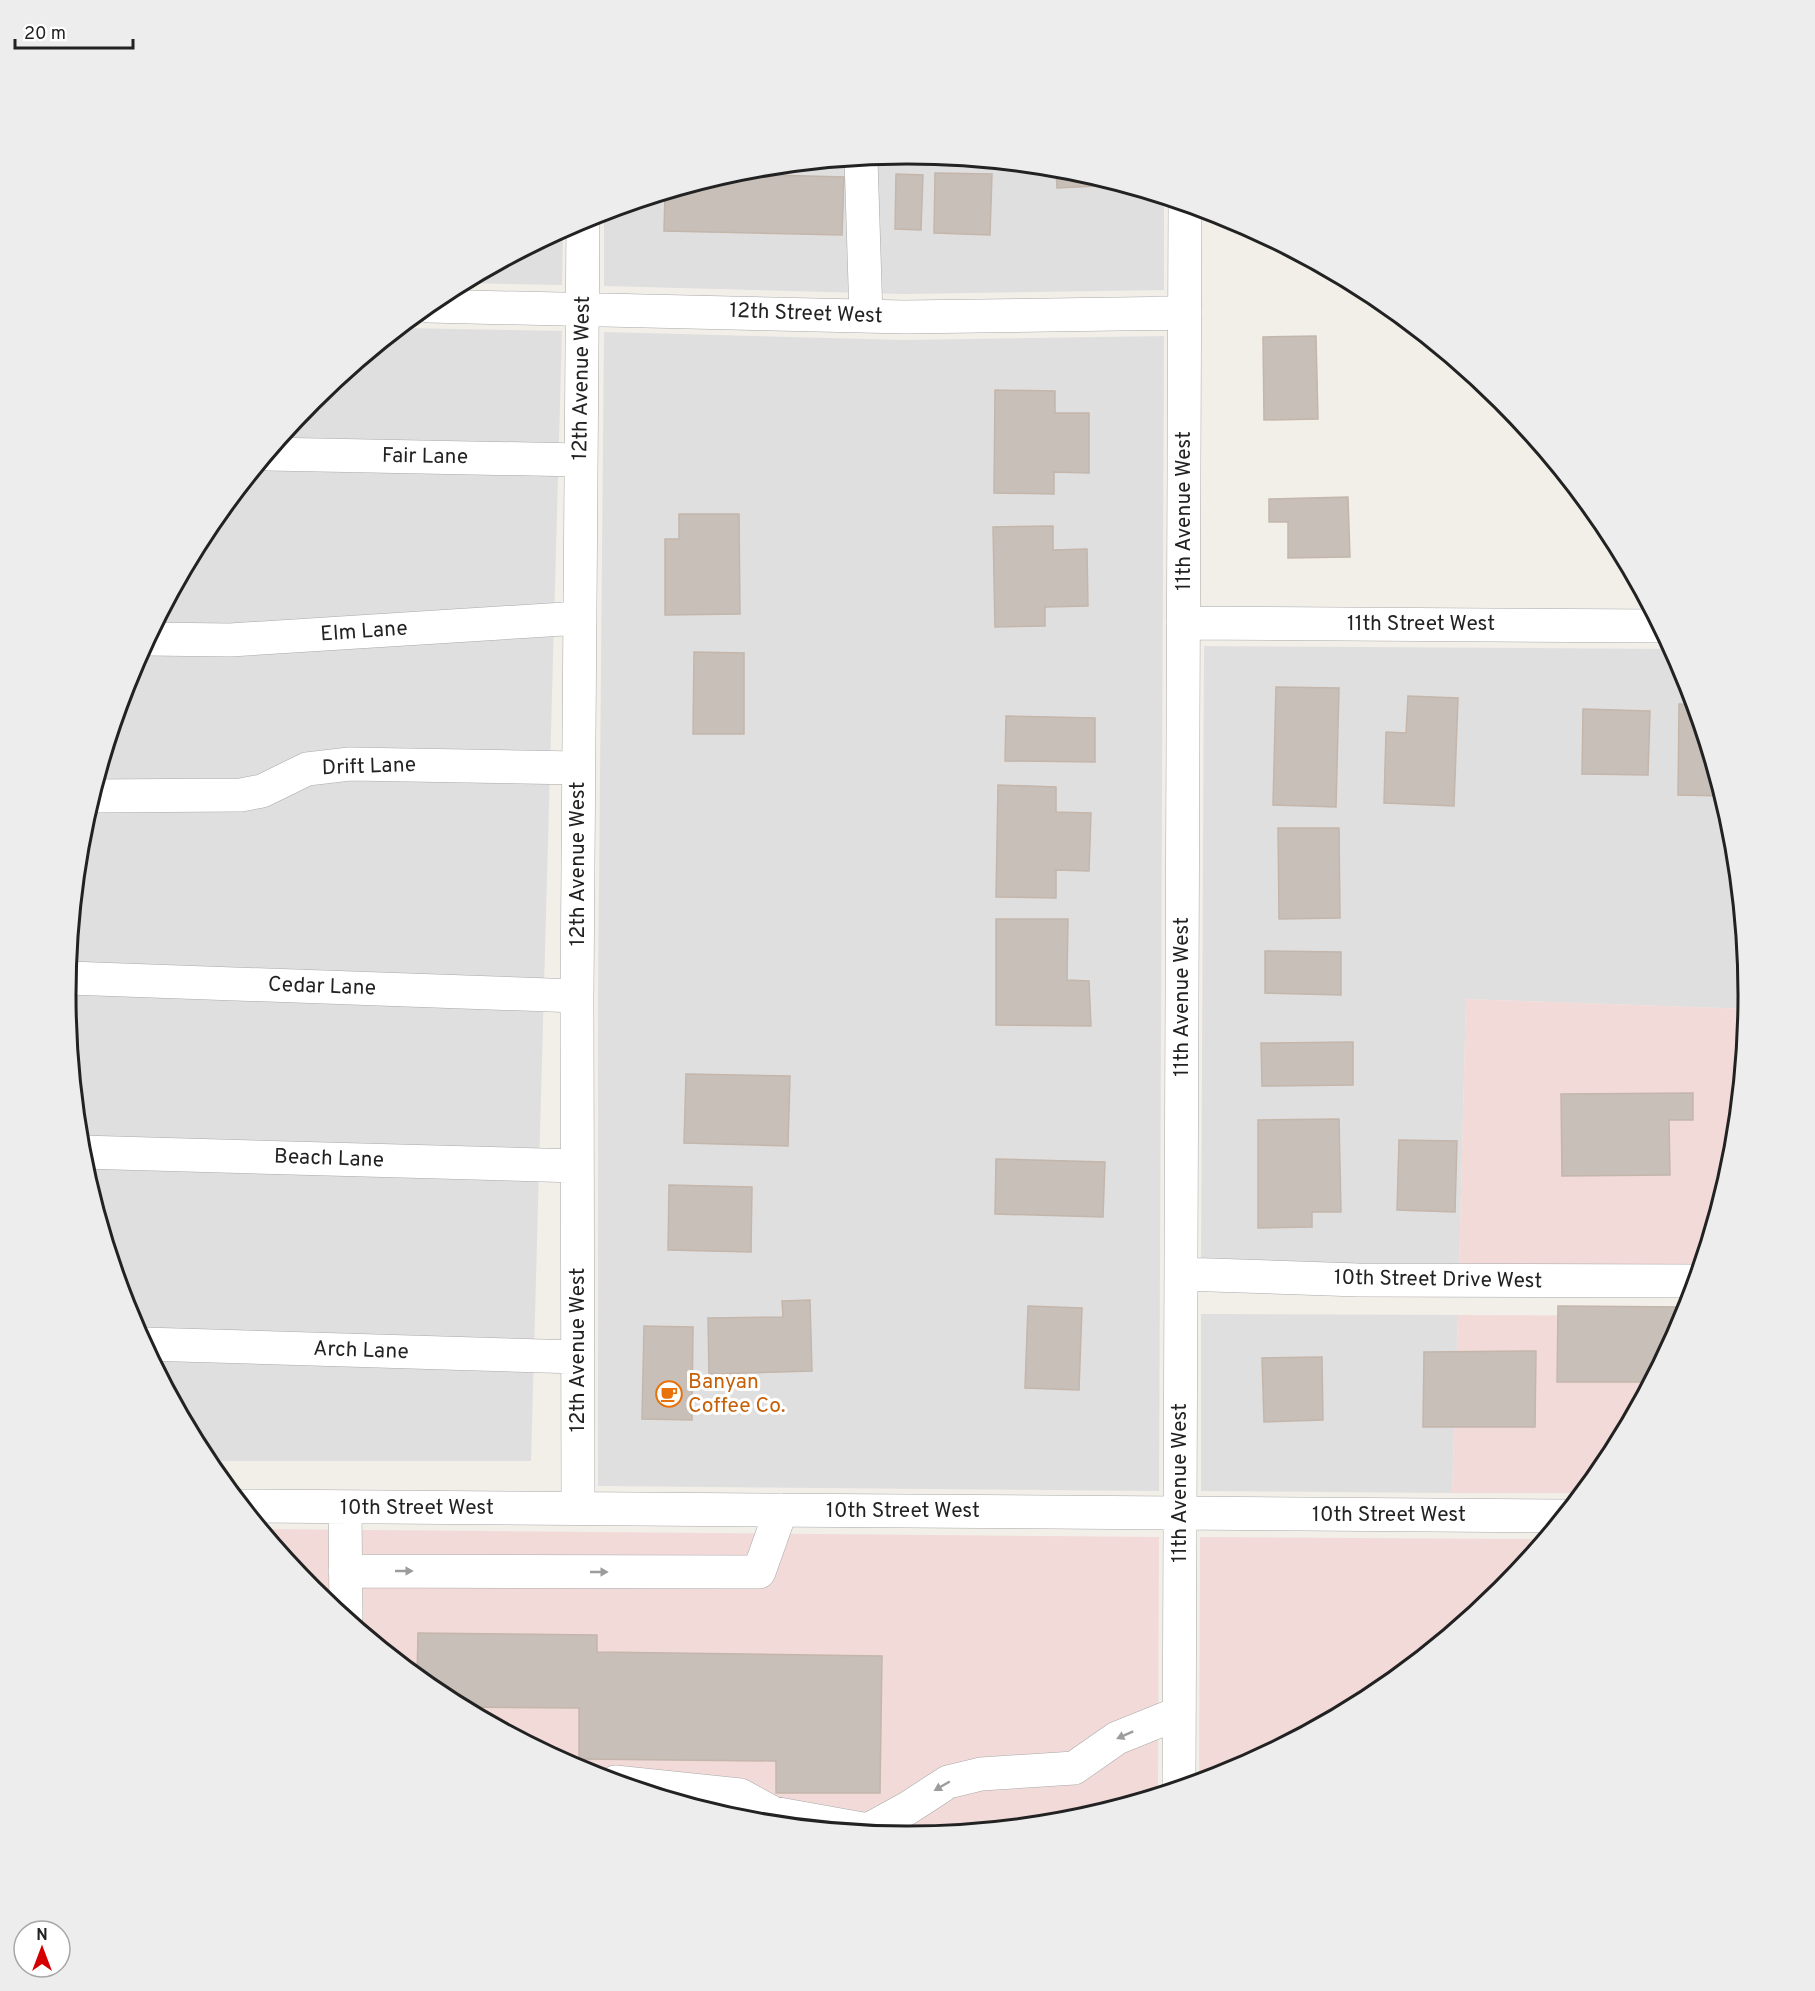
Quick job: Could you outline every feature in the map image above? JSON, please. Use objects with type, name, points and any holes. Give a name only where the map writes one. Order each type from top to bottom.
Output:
[{"type":"street","points":[[861,166],[866,316]]},
{"type":"street","name":"11th Avenue West","points":[[1179,1781],[1185,213]]},
{"type":"street","name":"12th Avenue West","points":[[578,1509],[577,996],[583,231]]},
{"type":"street","name":"12th Street West","points":[[444,306],[866,316],[1185,313]]},
{"type":"street","name":"Fair Lane","points":[[278,454],[581,460]]},
{"type":"street","name":"Elm Lane","points":[[157,639],[230,640],[580,618]]},
{"type":"street","name":"11th Street West","points":[[1184,622],[1652,626]]},
{"type":"street","name":"Drift Lane","points":[[101,796],[241,795],[262,791],[307,769],[350,764],[579,768]]},
{"type":"street","name":"Cedar Lane","points":[[77,978],[577,996]]},
{"type":"street","name":"Beach Lane","points":[[91,1152],[577,1166]]},
{"type":"street","name":"10th Street Drive West","points":[[1180,1274],[1358,1280],[1687,1281]]},
{"type":"street","name":"Arch Lane","points":[[154,1344],[578,1357]]},
{"type":"street","name":"10th Street West","points":[[252,1506],[1552,1519]]},
{"type":"street","points":[[345,1507],[346,1607]]},
{"type":"street","points":[[345,1571],[759,1572],[781,1510]]},
{"type":"street","points":[[876,1825],[948,1782],[981,1774],[1074,1768],[1117,1738],[1179,1713]]},
{"type":"street","points":[[653,1786],[740,1795],[773,1813],[819,1821]]},
{"type":"shaded area","points":[[908,164],[962,166],[1070,180],[1164,206],[1164,290],[904,294],[604,286],[604,222],[692,193],[745,180],[799,172],[853,166]]},
{"type":"shaded area","points":[[563,240],[562,285],[480,283]]},
{"type":"shaded area","points":[[413,328],[562,331],[531,1461],[220,1461],[188,1411],[162,1363],[121,1263],[92,1158],[78,1050],[76,995],[78,941],[92,833],[121,728],[162,628],[217,534],[248,490],[283,448],[320,408],[360,371]]},
{"type":"shaded area","points":[[604,332],[903,340],[1164,336],[1159,1491],[598,1486],[598,997]]},
{"type":"shaded area","points":[[1204,646],[1662,649],[1694,728],[1723,833],[1737,941],[1738,1009],[1466,999],[1459,1269],[1201,1268]]},
{"type":"shaded area","points":[[1466,999],[1738,1009],[1737,1050],[1723,1158],[1710,1211],[1691,1270],[1459,1269]]},
{"type":"shaded area","points":[[1201,1314],[1458,1315],[1452,1493],[1201,1491]]},
{"type":"shaded area","points":[[1458,1315],[1674,1316],[1653,1363],[1627,1411],[1573,1493],[1452,1493]]},
{"type":"shaded area","points":[[271,1529],[1159,1537],[1158,1787],[1070,1811],[962,1825],[908,1826],[853,1825],[745,1811],[640,1782],[540,1741],[492,1715],[402,1655],[320,1583]]},
{"type":"shaded area","points":[[1200,1537],[1535,1539],[1495,1583],[1455,1620],[1413,1655],[1369,1686],[1275,1741],[1199,1773]]},
{"type":"building","points":[[935,173],[992,174],[990,235],[934,233]]},
{"type":"building","points":[[896,174],[923,175],[921,230],[895,229]]},
{"type":"building","points":[[777,175],[844,177],[842,235],[664,231],[665,201],[692,193],[745,180]]},
{"type":"building","points":[[1056,178],[1095,186],[1057,188]]},
{"type":"building","points":[[1316,336],[1318,419],[1264,420],[1263,337]]},
{"type":"building","points":[[995,390],[1055,391],[1055,413],[1089,413],[1089,473],[1054,472],[1054,494],[994,493]]},
{"type":"building","points":[[1348,497],[1350,557],[1288,558],[1288,522],[1269,522],[1269,499]]},
{"type":"building","points":[[679,514],[739,514],[740,614],[665,615],[665,539],[679,539]]},
{"type":"building","points":[[1053,526],[1053,550],[1087,549],[1088,606],[1045,607],[1045,626],[995,627],[993,527]]},
{"type":"building","points":[[694,652],[744,653],[744,734],[693,734]]},
{"type":"building","points":[[1276,687],[1339,688],[1336,807],[1273,805]]},
{"type":"building","points":[[1408,696],[1458,698],[1454,806],[1384,803],[1386,732],[1406,733]]},
{"type":"building","points":[[1679,704],[1685,704],[1714,796],[1678,795]]},
{"type":"building","points":[[1583,709],[1650,711],[1648,775],[1582,774]]},
{"type":"building","points":[[1006,716],[1095,718],[1095,762],[1005,761]]},
{"type":"building","points":[[998,785],[1056,787],[1056,812],[1091,813],[1089,871],[1056,870],[1056,898],[996,897]]},
{"type":"building","points":[[1278,828],[1339,828],[1340,918],[1279,919]]},
{"type":"building","points":[[996,919],[1068,919],[1067,980],[1089,981],[1091,1026],[996,1025]]},
{"type":"building","points":[[1265,951],[1341,952],[1341,995],[1265,993]]},
{"type":"building","points":[[1353,1042],[1353,1085],[1262,1086],[1261,1043]]},
{"type":"building","points":[[686,1074],[790,1076],[788,1146],[684,1143]]},
{"type":"building","points":[[1693,1093],[1693,1120],[1669,1120],[1670,1175],[1562,1176],[1561,1094]]},
{"type":"building","points":[[1339,1119],[1341,1212],[1312,1212],[1312,1227],[1258,1228],[1258,1120]]},
{"type":"building","points":[[1399,1140],[1457,1141],[1455,1212],[1397,1210]]},
{"type":"building","points":[[996,1159],[1105,1162],[1103,1217],[995,1214]]},
{"type":"building","points":[[669,1185],[752,1187],[751,1252],[668,1250]]},
{"type":"building","points":[[810,1300],[812,1371],[709,1374],[708,1318],[783,1317],[782,1301]]},
{"type":"building","points":[[1028,1306],[1082,1308],[1079,1390],[1025,1388]]},
{"type":"building","points":[[1558,1306],[1678,1307],[1643,1382],[1557,1382]]},
{"type":"building","points":[[644,1326],[693,1327],[692,1420],[642,1419]]},
{"type":"building","points":[[1536,1351],[1535,1427],[1423,1427],[1424,1352]]},
{"type":"building","points":[[1322,1357],[1323,1420],[1264,1422],[1262,1358]]},
{"type":"building","points":[[418,1633],[597,1635],[597,1652],[882,1656],[880,1793],[776,1793],[776,1761],[580,1759],[579,1708],[480,1707],[417,1666]]},
{"type":"place","name":"Banyan Coffee Co.","points":[[669,1394]]}]
